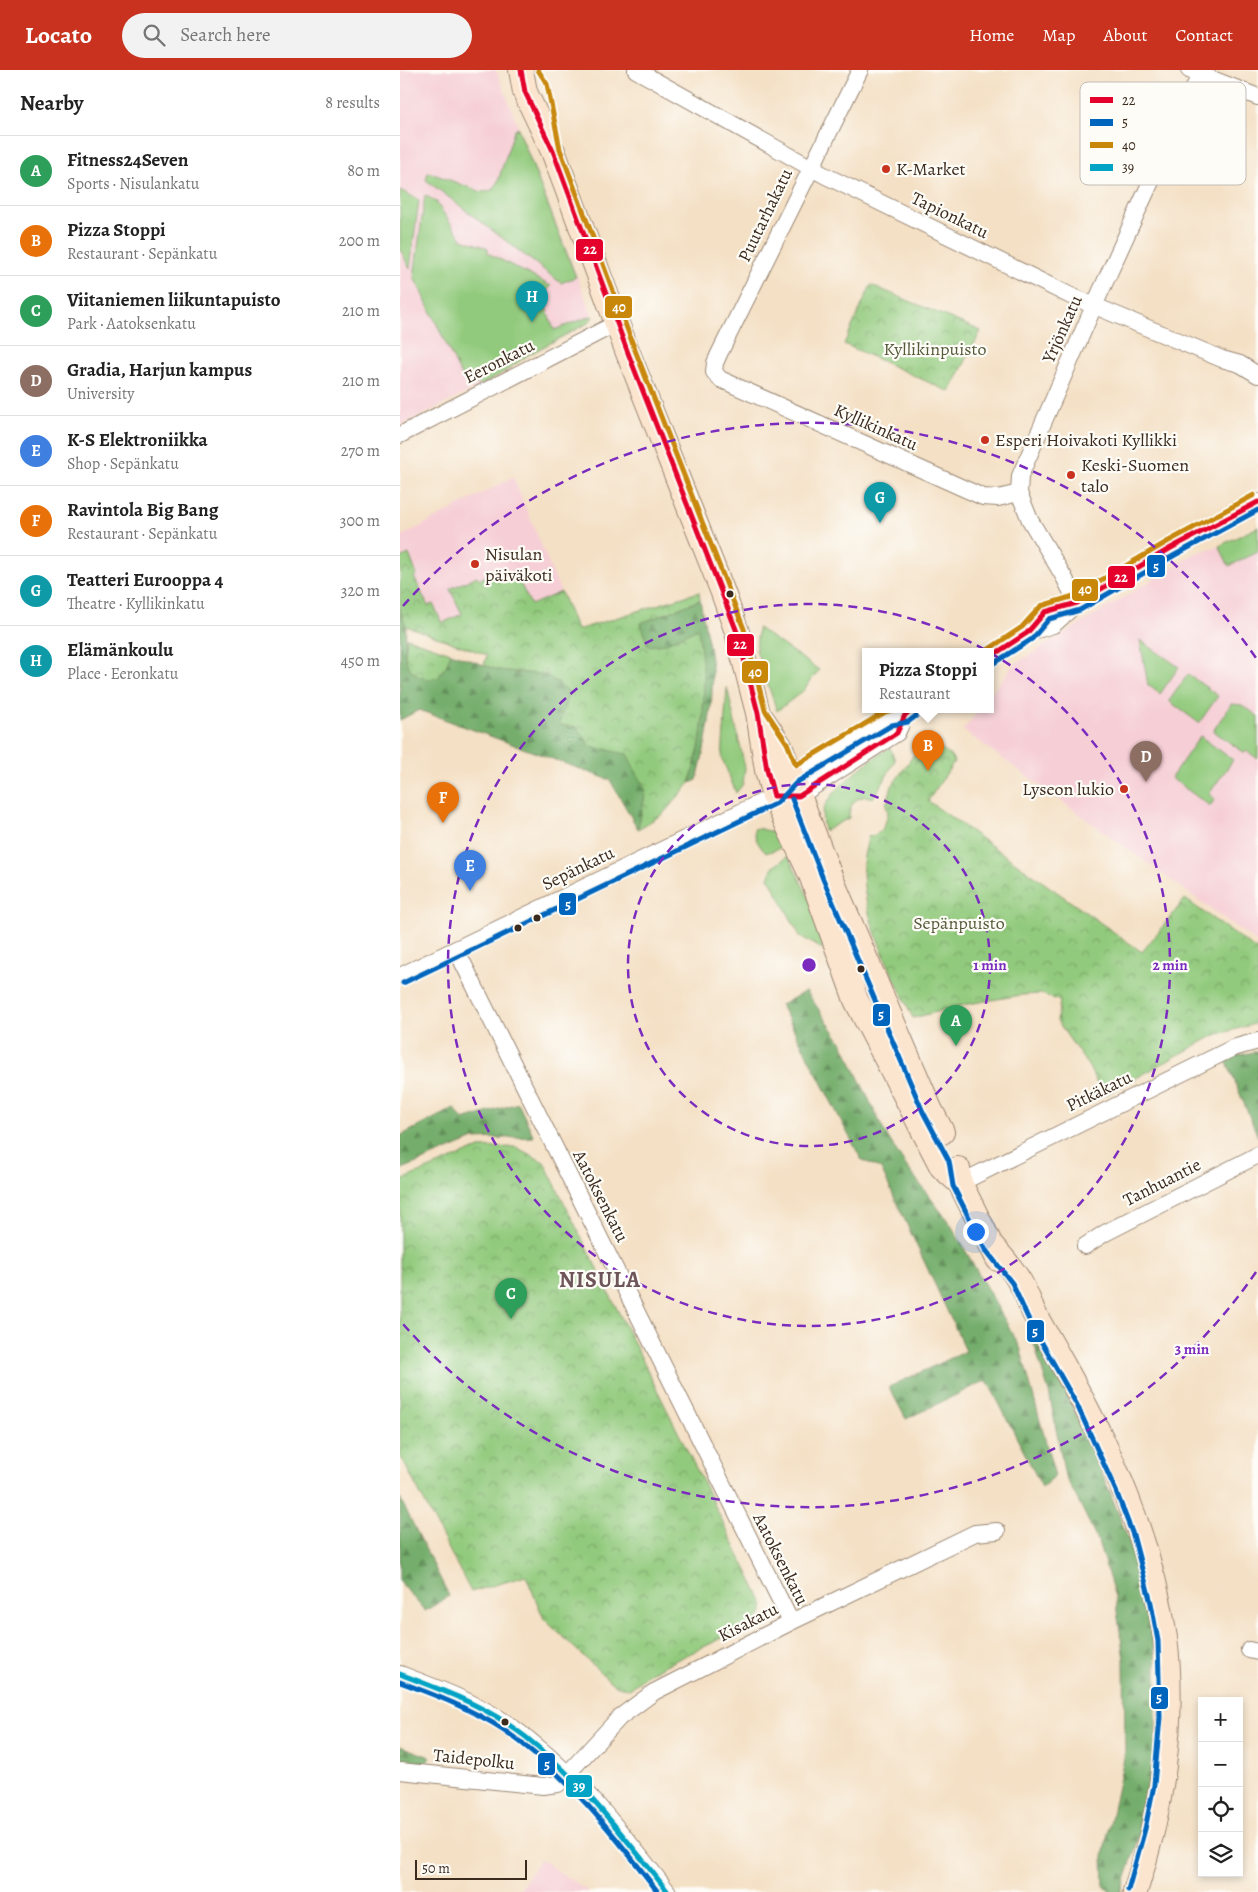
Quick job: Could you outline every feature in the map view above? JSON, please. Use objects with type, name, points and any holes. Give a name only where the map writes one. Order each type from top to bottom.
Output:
[{"type":"main road","points":[[521,70],[525,92],[553,151],[617,323],[722,590],[736,632],[758,712],[767,770],[774,796],[811,875],[856,1000],[942,1166],[960,1183]]},
{"type":"main road","points":[[529,70],[540,86],[553,151]]},
{"type":"main road","points":[[758,712],[780,746],[830,876],[930,1109],[956,1159],[960,1183],[992,1246],[1008,1284],[1035,1314],[1084,1402],[1110,1458],[1140,1532],[1158,1601],[1165,1640],[1167,1677],[1165,1752],[1152,1831],[1135,1892]]},
{"type":"street","name":"Tapionkatu","points":[[636,70],[810,168],[1094,306],[1222,359],[1240,364],[1258,374]]},
{"type":"street","name":"Puutarhakatu","points":[[720,379],[714,372],[715,363],[860,70]]},
{"type":"street","points":[[1197,72],[1221,82]]},
{"type":"street","points":[[1246,92],[1258,97]]},
{"type":"street","name":"Yrjönkatu","points":[[1019,494],[1020,476],[1147,185]]},
{"type":"street","name":"Eeronkatu","points":[[400,435],[617,323]]},
{"type":"street","name":"Kyllikinkatu","points":[[720,379],[983,497],[998,498],[1019,494]]},
{"type":"street","points":[[1019,494],[1030,520],[1077,603]]},
{"type":"street","points":[[994,654],[1027,633],[1045,612],[1077,603],[1171,548],[1258,502]]},
{"type":"street","points":[[796,786],[897,733],[908,713]]},
{"type":"street","name":"Sepänkatu","points":[[400,976],[796,786]]},
{"type":"street","name":"Aatoksenkatu","points":[[456,949],[791,1622]]},
{"type":"street","name":"Pitkäkatu","points":[[960,1183],[1233,1048],[1258,1041]]},
{"type":"street","name":"Tanhuantie","points":[[1085,1246],[1105,1233],[1258,1155]]},
{"type":"street","name":"Kisakatu","points":[[569,1773],[620,1717],[654,1692],[791,1622],[975,1533],[997,1531]]},
{"type":"street","points":[[400,1674],[461,1699],[506,1723],[551,1756],[608,1815],[668,1892]]},
{"type":"street","name":"Taidepolku","points":[[400,1771],[543,1786],[558,1784],[569,1773]]},
{"type":"shaded area","points":[[400,70],[496,70],[593,317],[588,323],[528,355],[482,385],[400,426]]},
{"type":"shaded area","name":"Nisulan päiväkoti","points":[[513,477],[572,619],[406,626],[400,609],[400,537]]},
{"type":"shaded area","points":[[1219,546],[1230,566],[1258,552],[1258,943],[963,730],[977,713],[994,713],[994,690],[1013,665],[1196,553]]},
{"type":"shaded area","points":[[540,1859],[589,1892],[518,1892]]},
{"type":"green space","points":[[518,128],[576,277],[561,283],[426,180],[428,172],[482,192],[492,190],[498,181],[514,131]]},
{"type":"green space","points":[[400,190],[419,200],[410,269],[400,249]]},
{"type":"green space","points":[[425,195],[438,203],[462,239],[488,248],[488,253],[551,286],[542,297],[554,330],[591,316],[593,317],[588,323],[528,355],[482,385],[468,382],[462,377],[414,277]]},
{"type":"green space","name":"Kyllikinpuisto","points":[[871,285],[981,331],[950,392],[844,344]]},
{"type":"green space","points":[[1258,527],[1258,552],[1229,566],[1219,546]]},
{"type":"green space","points":[[409,554],[417,575],[414,577],[428,606],[433,604],[442,623],[462,614],[450,589],[477,576],[480,579],[503,569],[508,574],[514,571],[531,605],[561,592],[577,630],[699,592],[700,600],[641,623],[648,646],[665,644],[698,628],[704,678],[700,743],[690,783],[663,814],[638,829],[646,791],[627,754],[591,747],[577,727],[559,725],[569,692],[547,675],[498,670],[484,665],[487,655],[406,626],[400,609],[400,558]]},
{"type":"green space","points":[[700,600],[711,660],[712,697],[706,739],[697,780],[690,783],[700,743],[703,717],[698,629],[665,644],[647,646],[641,623]]},
{"type":"green space","points":[[400,609],[406,626],[405,655],[412,672],[446,666],[451,653],[498,670],[547,675],[569,692],[577,727],[591,747],[627,753],[646,791],[638,829],[610,780],[419,710],[400,720]]},
{"type":"green space","points":[[758,628],[819,670],[803,691],[777,711],[756,650]]},
{"type":"green space","points":[[407,638],[451,653],[446,666],[438,678],[426,679],[412,671],[405,655]]},
{"type":"green space","points":[[1140,640],[1179,667],[1160,694],[1148,685]]},
{"type":"green space","points":[[1188,674],[1218,696],[1199,723],[1169,701]]},
{"type":"green space","points":[[727,687],[745,768],[743,784],[736,793],[722,758]]},
{"type":"green space","points":[[1231,704],[1242,705],[1258,716],[1258,759],[1247,751],[1245,753],[1213,731]]},
{"type":"green space","points":[[1200,736],[1233,760],[1209,794],[1215,799],[1210,806],[1171,778]]},
{"type":"green space","name":"Sepänpuisto","points":[[926,737],[952,757],[954,762],[928,801],[1142,952],[1185,899],[1258,951],[1258,1023],[1215,1035],[1103,1096],[1089,1067],[1057,1021],[1060,1001],[1041,994],[1021,995],[968,1004],[913,1018],[888,965],[868,910],[863,868],[868,837],[882,830],[886,821],[888,812],[886,805],[892,786]]},
{"type":"green space","points":[[890,748],[895,760],[873,798],[863,797],[855,800],[849,813],[849,818],[824,831],[822,820],[824,808],[835,792],[873,758]]},
{"type":"green space","points":[[754,829],[773,832],[783,847],[766,853],[755,836]]},
{"type":"green space","points":[[788,856],[810,900],[826,940],[822,949],[800,936],[769,878],[772,868]]},
{"type":"green space","points":[[806,991],[842,1043],[884,1131],[904,1163],[951,1225],[1020,1347],[1055,1476],[1042,1487],[987,1380],[906,1419],[889,1387],[966,1351],[881,1169],[861,1159],[781,1005]]},
{"type":"green space","points":[[1258,1051],[1258,1137],[1225,1058]]},
{"type":"green space","points":[[518,1103],[534,1137],[474,1139],[400,1170],[400,1136],[454,1108],[463,1120]]},
{"type":"green space","points":[[516,1147],[544,1162],[764,1605],[762,1614],[754,1623],[649,1673],[630,1689],[614,1685],[544,1619],[526,1576],[471,1592],[400,1455],[400,1182],[479,1148]]},
{"type":"green space","points":[[1030,1331],[1065,1390],[1110,1492],[1131,1546],[1150,1606],[1156,1663],[1156,1729],[1153,1776],[1141,1832],[1121,1892],[1110,1892],[1104,1886],[1103,1856],[1125,1754],[1124,1659],[1115,1597],[1098,1541],[1065,1476],[1049,1392]]},
{"type":"green space","points":[[400,1498],[449,1596],[425,1611],[400,1582]]},
{"type":"green space","points":[[400,1746],[430,1757],[423,1767],[400,1764]]},
{"type":"transit line","name":"22","points":[[521,70],[525,92],[553,151],[628,353],[737,632],[758,713],[767,770],[774,796]]},
{"type":"transit line","name":"40","points":[[538,70],[547,84],[560,149],[635,350],[744,629],[765,710],[787,743],[796,765],[883,713]]},
{"type":"transit line","name":"40","points":[[990,648],[1022,627],[1041,606],[1074,596],[1167,542],[1254,495]]},
{"type":"transit line","name":"22","points":[[994,654],[1027,633],[1045,612],[1077,603],[1171,548],[1258,502]]},
{"type":"transit line","name":"5","points":[[994,663],[1032,639],[1049,619],[1080,610],[1258,510]]},
{"type":"transit line","name":"22","points":[[774,796],[799,796],[897,733],[907,713]]},
{"type":"transit line","name":"5","points":[[403,983],[777,803],[797,782],[892,725],[908,722],[916,716]]},
{"type":"transit line","name":"5","points":[[792,799],[823,879],[923,1112],[949,1161],[953,1186],[985,1249],[1012,1283],[1028,1318],[1077,1405],[1116,1491],[1133,1535],[1151,1603],[1158,1641],[1160,1717],[1154,1785],[1145,1829],[1128,1890]]},
{"type":"transit line","name":"39","points":[[400,1674],[469,1702],[508,1724],[531,1741],[574,1780],[594,1802],[668,1892]]},
{"type":"transit line","name":"5","points":[[400,1682],[440,1697],[479,1715],[527,1747],[548,1765],[606,1826],[658,1892]]},
{"type":"place","name":"K-Market","points":[[886,169]]},
{"type":"place","name":"Elämänkoulu","points":[[532,322]]},
{"type":"place","name":"Esperi Hoivakoti Kyllikki","points":[[985,440]]},
{"type":"place","name":"Keski-Suomen talo","points":[[1071,475]]},
{"type":"place","name":"Teatteri Eurooppa 4","points":[[880,523]]},
{"type":"place","name":"Nisulan päiväkoti","points":[[475,564]]},
{"type":"place","name":"Pizza Stoppi","points":[[928,771]]},
{"type":"place","name":"Gradia, Harjun kampus","points":[[1146,782]]},
{"type":"place","name":"Lyseon lukio","points":[[1124,789]]},
{"type":"place","name":"Ravintola Big Bang","points":[[443,823]]},
{"type":"place","name":"K-S Elektroniikka","points":[[470,891]]},
{"type":"place","name":"Fitness24Seven","points":[[956,1046]]},
{"type":"place","name":"Viitaniemen liikuntapuisto","points":[[511,1319]]},
{"type":"district","name":"NISULA","points":[[600,1280]]}]
